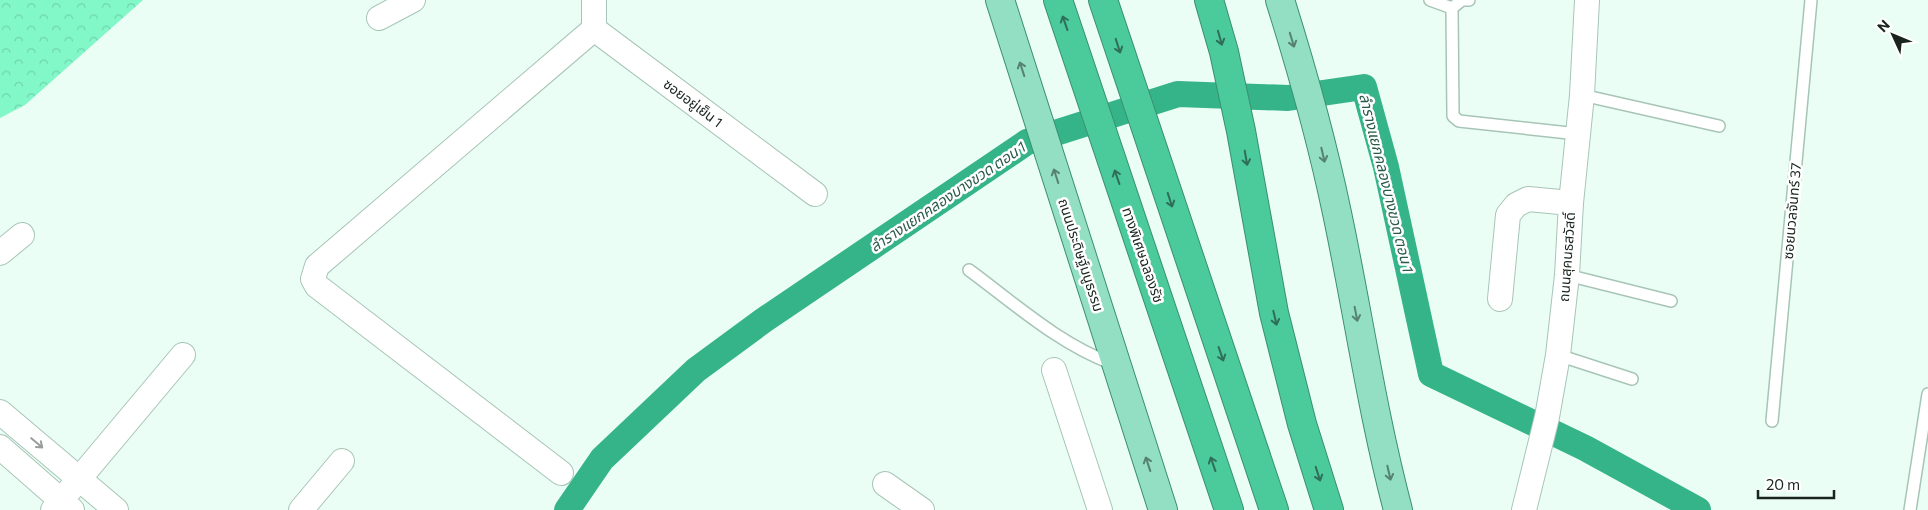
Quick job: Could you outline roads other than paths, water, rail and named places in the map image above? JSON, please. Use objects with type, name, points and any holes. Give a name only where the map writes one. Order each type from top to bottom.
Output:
[{"type":"highway","name":"ทางพิเศษฉลองรัช","points":[[1058,0],[1229,510]]},
{"type":"highway","points":[[1103,0],[1274,510]]},
{"type":"highway","points":[[1209,0],[1237,110],[1274,313],[1302,424],[1329,510]]},
{"type":"main road","name":"ถนนประดิษฐ์มนูธรรม","points":[[1000,0],[1163,510]]},
{"type":"main road","points":[[1280,0],[1312,107],[1337,212],[1370,390],[1398,510]]},
{"type":"street","points":[[379,18],[413,0]]},
{"type":"street","points":[[561,473],[317,286],[313,278],[317,266],[594,28],[594,0]]},
{"type":"street","name":"ถนนสุคนธสวัสดิ์","points":[[1524,510],[1547,417],[1558,356],[1567,275],[1571,203],[1582,95],[1587,0]]},
{"type":"street","name":"ซอยอยู่เย็น 1","points":[[594,28],[815,194]]},
{"type":"street","points":[[1500,299],[1508,214],[1516,205],[1528,199],[1571,203]]},
{"type":"street","points":[[0,253],[22,235]]},
{"type":"street","points":[[0,447],[62,507],[80,479],[183,355]]},
{"type":"street","points":[[1054,370],[1099,510]]},
{"type":"street","points":[[0,412],[116,510]]},
{"type":"street","points":[[301,510],[342,461]]},
{"type":"street","points":[[886,484],[922,510]]},
{"type":"lane","points":[[1430,0],[1452,8]]},
{"type":"lane","points":[[1452,8],[1462,0],[1469,0]]},
{"type":"lane","name":"ซอยนวลจันทร์ 37","points":[[1772,421],[1811,0]]},
{"type":"lane","points":[[1452,8],[1452,116],[1459,121],[1578,134]]},
{"type":"lane","points":[[1582,95],[1719,126]]},
{"type":"lane","points":[[969,270],[1062,339],[1096,358],[1116,365]]},
{"type":"lane","points":[[1567,275],[1671,301]]},
{"type":"lane","points":[[1558,356],[1632,379]]},
{"type":"lane","points":[[1910,510],[1928,394]]},
{"type":"waterway","name":"ลำรางแยกคลองบางขวด ตอน 1","points":[[567,510],[602,459],[696,370],[764,320],[1027,142],[1178,94],[1288,98],[1364,87],[1386,167],[1431,374],[1585,448],[1698,510]]}]
